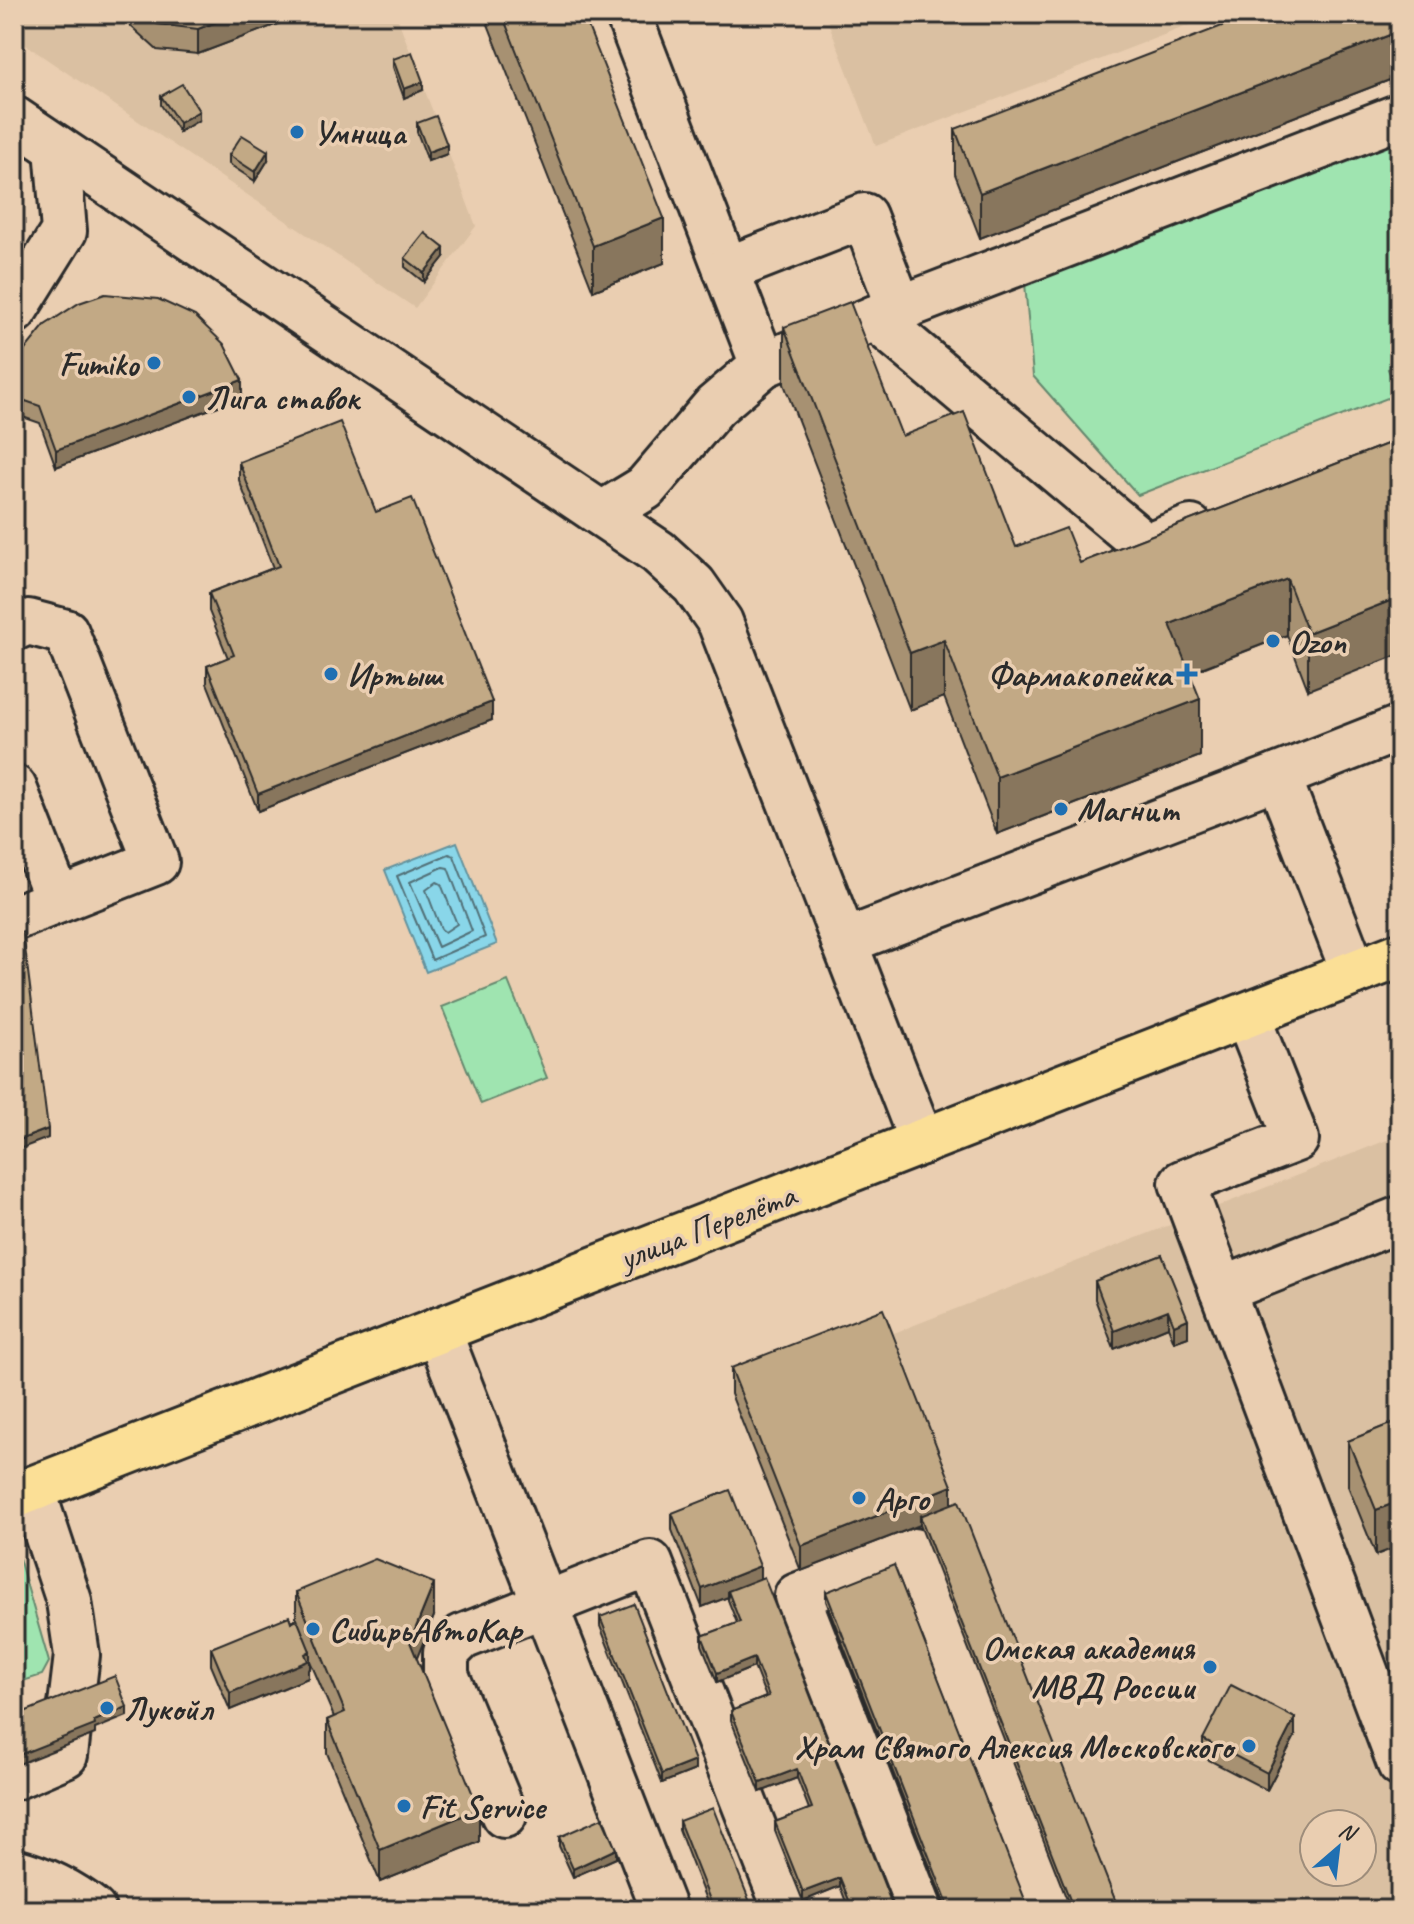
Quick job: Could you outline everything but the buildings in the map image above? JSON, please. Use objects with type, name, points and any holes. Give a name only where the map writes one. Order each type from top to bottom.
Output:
[{"type":"main road","name":"улица Перелёта","points":[[23,1492],[1400,955]]},
{"type":"street","points":[[628,14],[763,365]]},
{"type":"street","points":[[602,514],[645,488],[715,406],[763,365],[887,313],[1400,116]]},
{"type":"street","points":[[14,119],[658,552],[694,585],[720,622],[922,1142]]},
{"type":"street","points":[[14,311],[64,231],[57,148]]},
{"type":"street","points":[[726,270],[864,216],[887,313],[1146,546],[1230,513]]},
{"type":"street","points":[[14,628],[28,622],[66,632],[156,862],[14,918]]},
{"type":"street","points":[[844,942],[1400,728]]},
{"type":"street","points":[[1278,776],[1354,973]]},
{"type":"street","points":[[14,788],[58,900]]},
{"type":"street","points":[[1247,1015],[1296,1139],[1182,1183],[1400,1764]]},
{"type":"street","points":[[1222,1290],[1400,1219]]},
{"type":"street","points":[[438,1330],[664,1910]]},
{"type":"street","points":[[14,1777],[65,1755],[77,1655],[69,1601],[23,1492]]},
{"type":"street","points":[[920,1910],[797,1596],[913,1551],[1053,1910]]},
{"type":"street","points":[[504,1815],[446,1675],[446,1653],[462,1637],[650,1563],[786,1910]]},
{"type":"street","points":[[14,1871],[39,1878],[74,1895],[93,1910]]},
{"type":"shaded area","name":"Умница","points":[[14,14],[396,14],[476,226],[415,308],[14,37]]},
{"type":"shaded area","points":[[825,14],[1218,14],[876,146]]},
{"type":"shaded area","name":"Омская академия МВД России","points":[[1400,1135],[1400,1910],[1116,1910],[959,1510],[894,1333]]},
{"type":"green space","points":[[1400,139],[1400,364],[1388,369],[1398,394],[1138,495],[1033,376],[1025,283]]},
{"type":"green space","points":[[508,981],[547,1078],[481,1104],[442,1007]]},
{"type":"green space","points":[[14,1541],[49,1662],[42,1675],[14,1684]]},
{"type":"water","points":[[457,842],[497,944],[426,972],[385,870]]},
{"type":"place","name":"Умница","points":[[297,132]]},
{"type":"place","name":"Fumiko","points":[[154,363]]},
{"type":"place","name":"Лига ставок","points":[[189,397]]},
{"type":"place","name":"Ozon","points":[[1273,641]]},
{"type":"place","name":"Иртыш","points":[[331,674]]},
{"type":"place","name":"Фармакопейка","points":[[1187,674]]},
{"type":"place","name":"Магнит","points":[[1061,809]]},
{"type":"place","name":"Арго","points":[[859,1498]]},
{"type":"place","name":"СибирьАвтоКар","points":[[313,1629]]},
{"type":"place","name":"Омская академия МВД России","points":[[1210,1667]]},
{"type":"place","name":"Лукойл","points":[[107,1708]]},
{"type":"place","name":"Храм Святого Алексия Московского","points":[[1249,1746]]},
{"type":"place","name":"Fit Service","points":[[404,1806]]}]
